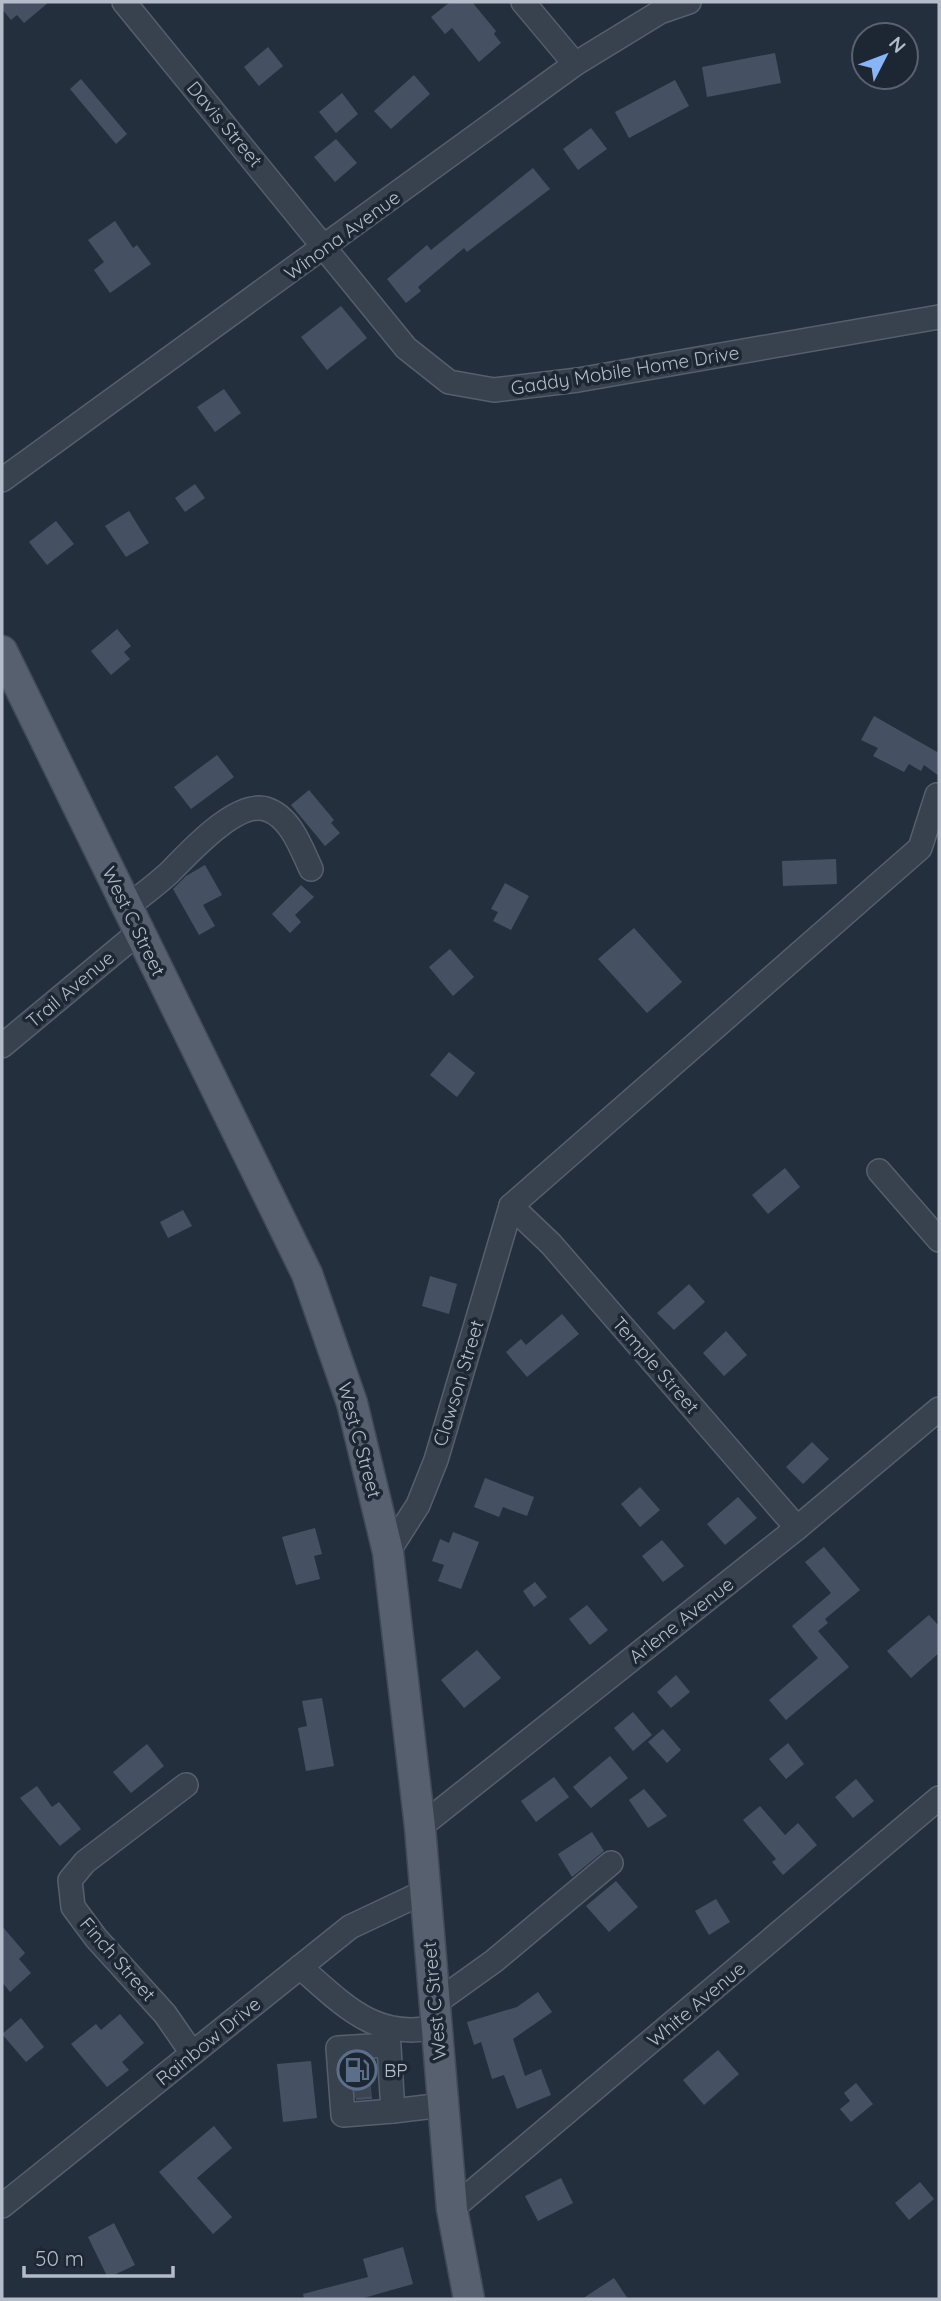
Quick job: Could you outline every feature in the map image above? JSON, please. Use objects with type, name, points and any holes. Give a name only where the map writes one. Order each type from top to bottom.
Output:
[{"type":"main road","name":"West C Street","points":[[2,651],[307,1274],[352,1403],[388,1552],[420,1828],[452,2209],[469,2299]]},
{"type":"street","points":[[523,2],[575,64]]},
{"type":"street","name":"Winona Avenue","points":[[2,480],[327,247],[575,64],[660,12],[688,2]]},
{"type":"street","name":"Davis Street","points":[[126,3],[327,247]]},
{"type":"street","name":"Gaddy Mobile Home Drive","points":[[327,247],[406,348],[449,382],[494,390],[578,380],[939,317]]},
{"type":"street","points":[[511,1206],[920,849],[937,795]]},
{"type":"street","name":"Trail Avenue","points":[[2,1046],[133,920],[189,850],[239,814],[252,809],[266,810],[281,819],[294,833],[311,869]]},
{"type":"street","points":[[879,1171],[939,1240]]},
{"type":"street","name":"Temple Street","points":[[511,1206],[551,1244],[797,1528]]},
{"type":"street","name":"Clawson Street","points":[[388,1552],[418,1506],[436,1460],[511,1206]]},
{"type":"street","name":"Arlene Avenue","points":[[420,1828],[797,1528],[939,1409]]},
{"type":"street","name":"Finch Street","points":[[186,1785],[85,1862],[69,1880],[73,1907],[96,1938],[165,2014],[192,2053]]},
{"type":"street","name":"White Avenue","points":[[452,2209],[939,1798]]},
{"type":"street","points":[[393,2111],[362,2086],[338,2048],[414,2032],[611,1863]]},
{"type":"street","name":"Rainbow Drive","points":[[2,2206],[350,1927],[424,1892]]},
{"type":"street","points":[[300,1967],[388,2037]]},
{"type":"street","points":[[388,2037],[343,2115],[443,2105]]},
{"type":"building","points":[[2,2],[49,2],[24,23],[17,15],[11,20],[2,9]]},
{"type":"building","points":[[450,2],[472,2],[496,31],[494,34],[501,43],[479,62],[452,28],[445,34],[431,17]]},
{"type":"building","points":[[268,47],[283,66],[259,86],[244,67]]},
{"type":"building","points":[[775,53],[781,83],[707,97],[702,67]]},
{"type":"building","points":[[414,75],[430,94],[391,129],[374,111]]},
{"type":"building","points":[[81,79],[127,134],[116,144],[70,89]]},
{"type":"building","points":[[675,80],[689,106],[629,138],[615,112]]},
{"type":"building","points":[[342,93],[358,114],[336,133],[319,112]]},
{"type":"building","points":[[591,128],[607,149],[578,170],[563,149]]},
{"type":"building","points":[[336,139],[357,163],[335,182],[314,157]]},
{"type":"building","points":[[533,168],[550,189],[467,252],[464,248],[418,287],[421,291],[406,303],[387,279],[427,245],[431,250]]},
{"type":"building","points":[[115,221],[133,248],[137,245],[151,264],[110,293],[94,270],[104,262],[88,240]]},
{"type":"building","points":[[341,306],[367,338],[327,370],[301,337]]},
{"type":"building","points":[[224,389],[241,413],[215,432],[197,407]]},
{"type":"building","points":[[195,484],[205,498],[185,512],[175,498]]},
{"type":"building","points":[[129,511],[149,543],[126,557],[105,526]]},
{"type":"building","points":[[56,521],[74,544],[47,565],[29,542]]},
{"type":"building","points":[[117,629],[131,646],[124,652],[130,659],[111,675],[91,651]]},
{"type":"building","points":[[874,716],[939,753],[939,776],[924,765],[921,771],[909,764],[904,772],[873,756],[878,748],[861,740]]},
{"type":"building","points":[[217,755],[234,777],[191,809],[174,787]]},
{"type":"building","points":[[309,790],[334,820],[331,823],[340,833],[325,846],[291,805]]},
{"type":"building","points":[[836,859],[837,884],[783,886],[782,861]]},
{"type":"building","points":[[205,865],[222,895],[203,905],[215,926],[199,935],[173,889],[186,876]]},
{"type":"building","points":[[505,883],[529,896],[511,930],[493,921],[498,912],[491,909]]},
{"type":"building","points":[[301,885],[314,897],[295,915],[301,922],[290,933],[272,914]]},
{"type":"building","points":[[634,928],[682,982],[647,1013],[598,959]]},
{"type":"building","points":[[450,949],[474,977],[453,996],[429,967]]},
{"type":"building","points":[[449,1052],[475,1073],[457,1097],[430,1075]]},
{"type":"building","points":[[785,1168],[800,1187],[768,1214],[752,1195]]},
{"type":"building","points":[[183,1210],[192,1226],[168,1238],[160,1222]]},
{"type":"building","points":[[430,1276],[457,1284],[449,1314],[422,1306]]},
{"type":"building","points":[[689,1284],[705,1302],[674,1330],[657,1313]]},
{"type":"building","points":[[562,1314],[579,1334],[527,1377],[506,1352],[521,1339],[526,1345]]},
{"type":"building","points":[[726,1331],[747,1355],[724,1376],[703,1353]]},
{"type":"building","points":[[812,1442],[829,1459],[803,1484],[786,1467]]},
{"type":"building","points":[[485,1478],[534,1497],[527,1516],[503,1507],[499,1517],[474,1507]]},
{"type":"building","points":[[640,1487],[660,1510],[640,1527],[621,1504]]},
{"type":"building","points":[[738,1497],[757,1518],[725,1545],[707,1524]]},
{"type":"building","points":[[315,1528],[322,1554],[314,1556],[320,1579],[296,1585],[282,1537]]},
{"type":"building","points":[[453,1532],[479,1542],[461,1589],[438,1581],[444,1565],[432,1561],[440,1539],[449,1543]]},
{"type":"building","points":[[662,1540],[684,1566],[663,1582],[642,1556]]},
{"type":"building","points":[[824,1547],[860,1590],[825,1619],[828,1623],[818,1631],[849,1667],[786,1720],[769,1700],[818,1658],[792,1626],[831,1593],[805,1562]]},
{"type":"building","points":[[535,1582],[547,1597],[534,1607],[523,1591]]},
{"type":"building","points":[[587,1605],[608,1630],[590,1645],[569,1619]]},
{"type":"building","points":[[929,1615],[939,1626],[939,1653],[911,1678],[887,1651]]},
{"type":"building","points":[[477,1650],[501,1678],[464,1708],[441,1680]]},
{"type":"building","points":[[676,1675],[690,1692],[671,1708],[657,1692]]},
{"type":"building","points":[[322,1698],[334,1766],[306,1771],[298,1728],[307,1726],[302,1701]]},
{"type":"building","points":[[633,1712],[652,1735],[633,1751],[614,1728]]},
{"type":"building","points":[[663,1729],[681,1750],[667,1763],[648,1742]]},
{"type":"building","points":[[788,1743],[804,1764],[786,1779],[769,1759]]},
{"type":"building","points":[[147,1744],[164,1766],[131,1793],[113,1772]]},
{"type":"building","points":[[610,1756],[628,1778],[591,1808],[573,1787]]},
{"type":"building","points":[[554,1777],[569,1797],[536,1822],[521,1801]]},
{"type":"building","points":[[856,1779],[874,1801],[853,1818],[835,1797]]},
{"type":"building","points":[[37,1786],[52,1807],[59,1802],[81,1829],[60,1846],[20,1798]]},
{"type":"building","points":[[644,1789],[667,1816],[648,1828],[629,1800]]},
{"type":"building","points":[[760,1806],[785,1835],[798,1823],[817,1845],[783,1875],[772,1862],[776,1859],[743,1820]]},
{"type":"building","points":[[592,1832],[604,1851],[572,1877],[558,1854]]},
{"type":"building","points":[[616,1881],[638,1907],[609,1932],[586,1906]]},
{"type":"building","points":[[716,1899],[730,1922],[709,1935],[695,1911]]},
{"type":"building","points":[[2,1926],[25,1953],[19,1959],[31,1973],[10,1992],[2,1982]]},
{"type":"building","points":[[538,1992],[552,2012],[513,2039],[525,2076],[541,2069],[551,2095],[517,2109],[504,2075],[492,2079],[481,2042],[474,2045],[467,2022],[517,2007]]},
{"type":"building","points":[[120,2014],[144,2043],[122,2062],[129,2070],[107,2087],[71,2044],[96,2024],[101,2030]]},
{"type":"building","points":[[21,2018],[44,2047],[26,2062],[2,2034]]},
{"type":"building","points":[[718,2050],[739,2074],[704,2105],[683,2080]]},
{"type":"building","points":[[311,2061],[317,2118],[283,2122],[277,2064]]},
{"type":"building","points":[[368,2061],[372,2099],[356,2100],[353,2063]]},
{"type":"building","points":[[856,2083],[873,2104],[851,2122],[840,2109],[850,2101],[844,2093]]},
{"type":"building","points":[[214,2126],[232,2148],[197,2178],[232,2217],[213,2234],[159,2172]]},
{"type":"building","points":[[561,2178],[573,2203],[538,2221],[525,2196]]},
{"type":"building","points":[[920,2182],[934,2199],[909,2220],[895,2203]]},
{"type":"building","points":[[114,2223],[135,2265],[108,2278],[88,2237]]},
{"type":"building","points":[[403,2247],[413,2284],[360,2299],[304,2299],[303,2294],[368,2277],[363,2259]]},
{"type":"building","points":[[614,2278],[628,2299],[582,2299]]},
{"type":"tunnel","points":[[348,2087],[370,2085]]},
{"type":"place","name":"BP","points":[[357,2070]]}]
